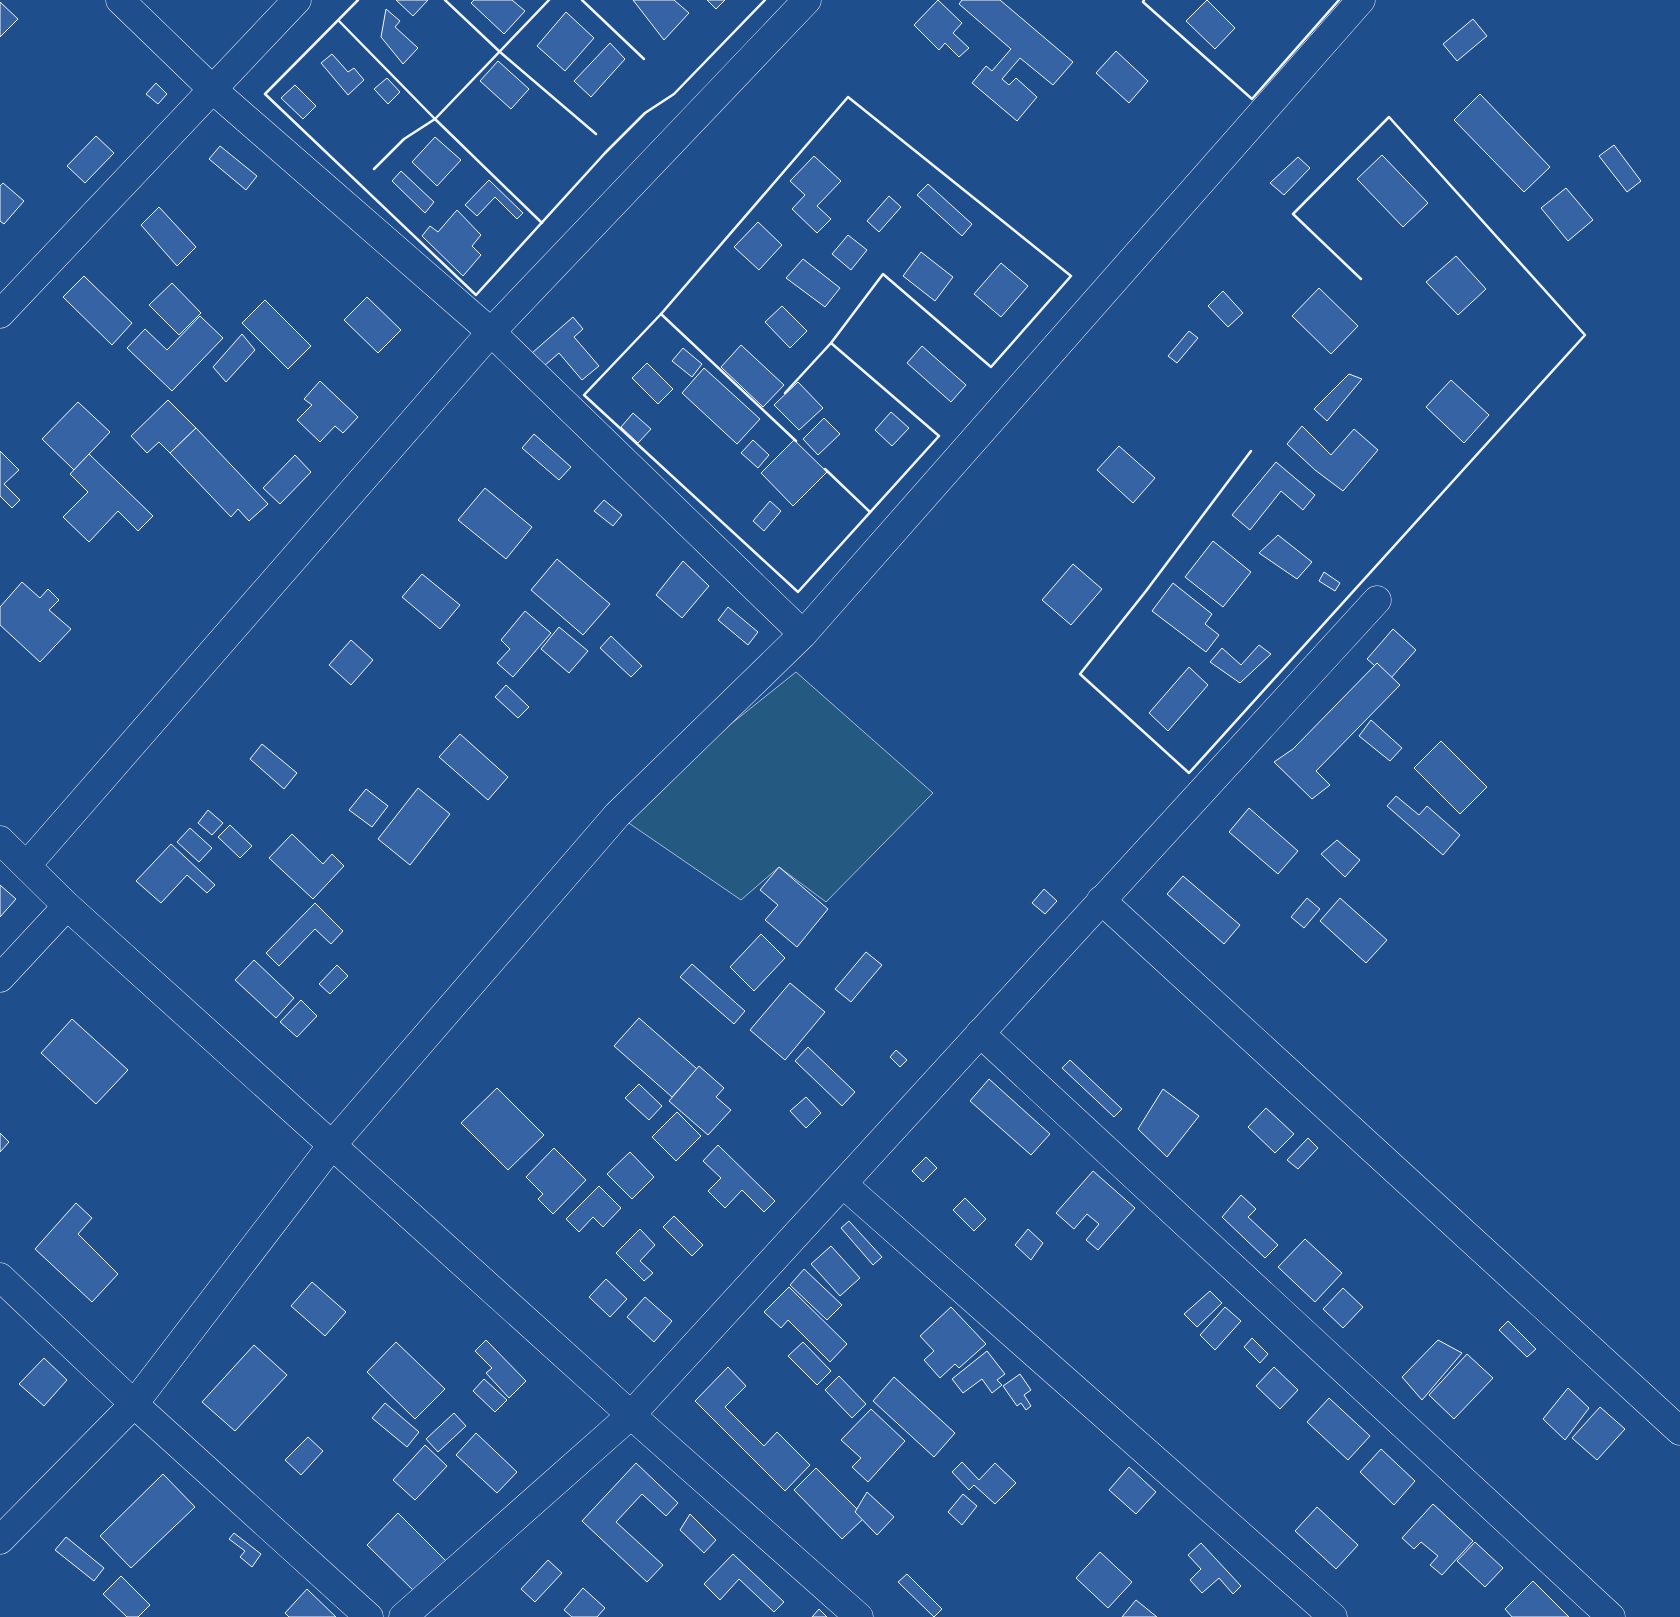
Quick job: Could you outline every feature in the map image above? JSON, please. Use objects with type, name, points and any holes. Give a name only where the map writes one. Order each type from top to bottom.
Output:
[{"type":"street","points":[[120,0],[211,88],[491,332],[803,634]]},
{"type":"street","points":[[0,314],[211,88],[297,0]]},
{"type":"street","points":[[27,865],[491,332],[807,0]]},
{"type":"street","points":[[0,1540],[134,1404],[332,1145],[617,815],[803,634],[1362,0]]},
{"type":"street","points":[[403,1617],[631,1415],[1377,600]]},
{"type":"street","points":[[0,840],[67,906],[631,1415],[859,1617]]},
{"type":"street","points":[[1101,900],[1680,1431]]},
{"type":"street","points":[[0,978],[67,906]]},
{"type":"street","points":[[980,1033],[1611,1617]]},
{"type":"street","points":[[843,1184],[1333,1617]]},
{"type":"street","points":[[0,1277],[134,1404],[369,1617]]},
{"type":"shaded area","points":[[796,672],[933,793],[826,902],[779,867],[741,900],[617,815]]},
{"type":"building","points":[[396,0],[428,0],[413,16]]},
{"type":"building","points":[[474,0],[512,0],[525,11],[504,34],[471,3]]},
{"type":"building","points":[[633,0],[674,0],[689,13],[664,40]]},
{"type":"building","points":[[707,0],[725,0],[716,9]]},
{"type":"building","points":[[938,0],[962,23],[953,33],[969,48],[959,57],[945,43],[939,50],[914,25]]},
{"type":"building","points":[[962,0],[1000,0],[1073,62],[1053,85],[1020,58],[1002,79],[1009,85],[1016,78],[1037,97],[1017,121],[972,83],[986,66],[992,71],[1011,49],[959,4]]},
{"type":"building","points":[[1207,0],[1235,28],[1215,49],[1186,21]]},
{"type":"building","points":[[0,2],[18,19],[0,37]]},
{"type":"building","points":[[386,9],[400,21],[395,27],[418,48],[403,64],[381,37]]},
{"type":"building","points":[[566,12],[594,38],[565,71],[537,46]]},
{"type":"building","points":[[1473,19],[1487,36],[1457,61],[1443,44]]},
{"type":"building","points":[[610,43],[625,59],[591,97],[574,81]]},
{"type":"building","points":[[1116,51],[1148,81],[1129,103],[1096,73]]},
{"type":"building","points":[[332,54],[348,72],[354,68],[364,80],[348,95],[321,63]]},
{"type":"building","points":[[498,61],[529,89],[511,109],[480,81]]},
{"type":"building","points":[[387,78],[400,92],[388,104],[374,89]]},
{"type":"building","points":[[156,83],[167,94],[158,104],[146,94]]},
{"type":"building","points":[[295,85],[316,106],[303,119],[281,98]]},
{"type":"building","points":[[1480,94],[1550,167],[1524,192],[1454,120]]},
{"type":"building","points":[[96,136],[114,153],[85,183],[67,166]]},
{"type":"building","points":[[435,137],[461,160],[437,186],[412,162]]},
{"type":"building","points":[[1614,145],[1641,181],[1627,192],[1599,156]]},
{"type":"building","points":[[220,146],[257,176],[246,190],[209,159]]},
{"type":"building","points":[[1382,155],[1428,203],[1403,227],[1357,179]]},
{"type":"building","points":[[814,156],[841,181],[817,206],[831,219],[817,233],[792,209],[805,195],[790,181]]},
{"type":"building","points":[[1298,157],[1310,168],[1284,195],[1270,183]]},
{"type":"building","points":[[401,171],[434,202],[425,213],[392,181]]},
{"type":"building","points":[[489,180],[523,213],[517,219],[495,197],[477,216],[465,205]]},
{"type":"building","points":[[3,183],[24,201],[4,224],[0,221],[0,186]]},
{"type":"building","points":[[928,184],[972,224],[962,236],[917,195]]},
{"type":"building","points":[[1566,188],[1593,220],[1568,241],[1541,208]]},
{"type":"building","points":[[889,196],[901,207],[879,232],[867,221]]},
{"type":"building","points":[[159,207],[196,247],[177,266],[141,225]]},
{"type":"building","points":[[457,210],[481,235],[472,246],[481,255],[463,276],[422,236],[430,226],[438,232]]},
{"type":"building","points":[[758,222],[782,245],[759,270],[734,247]]},
{"type":"building","points":[[848,235],[867,250],[851,270],[832,254]]},
{"type":"building","points":[[921,252],[953,277],[935,301],[903,276]]},
{"type":"building","points":[[1456,256],[1486,289],[1458,315],[1426,282]]},
{"type":"building","points":[[803,259],[840,288],[825,307],[786,278]]},
{"type":"building","points":[[1001,263],[1028,286],[1001,317],[974,294]]},
{"type":"building","points":[[84,276],[132,323],[112,345],[63,297]]},
{"type":"building","points":[[172,283],[201,313],[179,335],[149,305]]},
{"type":"building","points":[[1319,288],[1358,326],[1331,354],[1292,316]]},
{"type":"building","points":[[1223,291],[1243,313],[1228,327],[1208,306]]},
{"type":"building","points":[[367,297],[401,330],[378,353],[344,320]]},
{"type":"building","points":[[265,300],[311,346],[288,369],[242,323]]},
{"type":"building","points":[[782,306],[807,331],[790,348],[765,322]]},
{"type":"building","points":[[200,316],[223,338],[172,391],[127,348],[145,329],[167,350]]},
{"type":"building","points":[[573,317],[583,329],[574,337],[599,366],[582,380],[559,353],[544,366],[532,353]]},
{"type":"building","points":[[1189,331],[1198,338],[1177,363],[1168,356]]},
{"type":"building","points":[[242,334],[255,350],[226,382],[213,367]]},
{"type":"building","points":[[741,345],[784,385],[763,407],[721,367]]},
{"type":"building","points":[[922,346],[966,385],[951,402],[907,363]]},
{"type":"building","points":[[683,348],[702,364],[692,377],[672,361]]},
{"type":"building","points":[[647,363],[673,389],[658,404],[632,378]]},
{"type":"building","points":[[704,368],[760,419],[737,444],[682,393]]},
{"type":"building","points":[[1349,374],[1362,379],[1327,421],[1314,409]]},
{"type":"building","points":[[1451,380],[1489,415],[1464,443],[1426,407]]},
{"type":"building","points":[[320,381],[358,417],[343,433],[335,426],[320,442],[297,420],[312,405],[304,399]]},
{"type":"building","points":[[798,382],[823,408],[799,430],[774,405]]},
{"type":"building","points":[[168,400],[196,428],[170,453],[159,442],[147,453],[131,436]]},
{"type":"building","points":[[78,402],[110,432],[74,470],[42,439]]},
{"type":"building","points":[[891,412],[909,428],[892,446],[875,430]]},
{"type":"building","points":[[633,413],[651,429],[638,443],[621,427]]},
{"type":"building","points":[[824,418],[840,434],[818,455],[803,439]]},
{"type":"building","points":[[1302,426],[1331,455],[1354,429],[1378,450],[1343,491],[1315,470],[1287,444]]},
{"type":"building","points":[[196,428],[268,504],[249,521],[238,509],[231,517],[170,453]]},
{"type":"building","points":[[534,434],[571,467],[559,480],[522,448]]},
{"type":"building","points":[[753,440],[769,455],[758,468],[741,453]]},
{"type":"building","points":[[794,440],[827,472],[793,506],[761,473]]},
{"type":"building","points":[[1119,446],[1155,478],[1133,503],[1097,470]]},
{"type":"building","points":[[0,451],[19,470],[4,484],[20,500],[12,508],[0,496]]},
{"type":"building","points":[[89,454],[153,516],[138,531],[118,511],[89,542],[63,517],[88,492],[70,474]]},
{"type":"building","points":[[295,455],[311,472],[280,504],[263,488]]},
{"type":"building","points":[[1276,462],[1315,495],[1303,510],[1281,491],[1250,530],[1232,515]]},
{"type":"building","points":[[485,488],[532,527],[506,559],[458,520]]},
{"type":"building","points":[[604,500],[622,515],[613,526],[594,511]]},
{"type":"building","points":[[770,501],[781,511],[764,531],[753,521]]},
{"type":"building","points":[[1278,535],[1312,562],[1297,579],[1259,553]]},
{"type":"building","points":[[1213,541],[1251,572],[1223,607],[1185,577]]},
{"type":"building","points":[[557,559],[610,604],[583,635],[531,590]]},
{"type":"building","points":[[683,561],[709,586],[682,618],[656,595]]},
{"type":"building","points":[[1073,564],[1102,589],[1071,625],[1042,600]]},
{"type":"building","points":[[1324,572],[1340,583],[1335,591],[1319,581]]},
{"type":"building","points":[[422,574],[460,605],[440,629],[402,597]]},
{"type":"building","points":[[22,582],[40,598],[48,589],[59,600],[49,610],[71,629],[40,662],[0,625],[0,607]]},
{"type":"building","points":[[1173,583],[1212,614],[1205,624],[1219,635],[1206,652],[1152,611]]},
{"type":"building","points":[[728,607],[758,632],[748,645],[718,620]]},
{"type":"building","points":[[525,611],[551,633],[513,677],[497,663],[510,649],[501,640]]},
{"type":"building","points":[[559,627],[588,651],[569,673],[541,649]]},
{"type":"building","points":[[1393,629],[1416,650],[1390,679],[1367,659]]},
{"type":"building","points":[[611,636],[642,666],[631,677],[600,648]]},
{"type":"building","points":[[351,640],[373,660],[351,685],[329,665]]},
{"type":"building","points":[[1259,645],[1271,654],[1240,683],[1210,662],[1222,648],[1241,665]]},
{"type":"building","points":[[1377,663],[1400,685],[1316,771],[1330,785],[1312,799],[1274,762],[1293,749]]},
{"type":"building","points":[[1189,667],[1208,685],[1168,731],[1149,713]]},
{"type":"building","points":[[506,685],[529,707],[518,718],[495,697]]},
{"type":"building","points":[[1371,720],[1402,748],[1390,761],[1359,736]]},
{"type":"building","points":[[460,734],[508,777],[488,800],[439,757]]},
{"type":"building","points":[[1441,741],[1487,787],[1460,814],[1414,768]]},
{"type":"building","points":[[262,744],[297,773],[284,789],[250,759]]},
{"type":"building","points":[[418,788],[450,814],[410,865],[378,839]]},
{"type":"building","points":[[366,789],[388,806],[372,827],[349,810]]},
{"type":"building","points":[[1396,796],[1419,815],[1427,806],[1460,835],[1443,855],[1387,806]]},
{"type":"building","points":[[1249,808],[1298,851],[1278,874],[1229,832]]},
{"type":"building","points":[[208,810],[223,823],[212,835],[198,823]]},
{"type":"building","points":[[230,825],[252,846],[240,858],[218,837]]},
{"type":"building","points":[[190,828],[212,848],[199,862],[177,842]]},
{"type":"building","points":[[292,834],[323,864],[332,854],[344,866],[313,899],[269,858]]},
{"type":"building","points":[[1337,840],[1360,860],[1345,877],[1321,854]]},
{"type":"building","points":[[171,844],[215,885],[207,893],[187,875],[161,903],[136,881]]},
{"type":"building","points":[[779,867],[828,909],[797,947],[765,920],[778,905],[760,890]]},
{"type":"building","points":[[1183,876],[1240,925],[1224,944],[1167,894]]},
{"type":"building","points":[[0,885],[16,899],[0,917]]},
{"type":"building","points":[[1044,889],[1057,901],[1045,914],[1032,903]]},
{"type":"building","points":[[1307,898],[1320,909],[1304,928],[1291,917]]},
{"type":"building","points":[[1340,898],[1387,940],[1366,963],[1320,921]]},
{"type":"building","points":[[315,903],[343,931],[331,944],[315,929],[279,966],[266,953]]},
{"type":"building","points":[[761,934],[785,958],[754,991],[730,967]]},
{"type":"building","points":[[866,952],[882,965],[851,1002],[835,989]]},
{"type":"building","points":[[254,960],[294,998],[276,1018],[235,980]]},
{"type":"building","points":[[692,964],[745,1011],[734,1024],[680,977]]},
{"type":"building","points":[[337,965],[348,976],[330,994],[319,984]]},
{"type":"building","points":[[790,983],[825,1012],[785,1060],[750,1030]]},
{"type":"building","points":[[301,1000],[317,1016],[297,1037],[280,1022]]},
{"type":"building","points":[[639,1018],[697,1069],[672,1097],[614,1046]]},
{"type":"building","points":[[72,1019],[128,1070],[96,1104],[41,1053]]},
{"type":"building","points":[[808,1047],[855,1092],[842,1106],[795,1061]]},
{"type":"building","points":[[896,1050],[907,1060],[900,1067],[890,1057]]},
{"type":"building","points":[[1070,1060],[1122,1109],[1114,1117],[1062,1068]]},
{"type":"building","points":[[699,1066],[724,1088],[716,1097],[731,1110],[708,1135],[669,1101]]},
{"type":"building","points":[[989,1079],[1050,1134],[1031,1155],[970,1101]]},
{"type":"building","points":[[639,1084],[662,1106],[649,1120],[625,1098]]},
{"type":"building","points":[[497,1088],[544,1135],[508,1170],[461,1123]]},
{"type":"building","points":[[1163,1089],[1199,1116],[1167,1157],[1138,1129]]},
{"type":"building","points":[[806,1097],[821,1113],[806,1128],[790,1111]]},
{"type":"building","points":[[1266,1108],[1294,1134],[1275,1153],[1248,1127]]},
{"type":"building","points":[[677,1112],[701,1136],[676,1161],[652,1137]]},
{"type":"building","points":[[0,1133],[9,1142],[0,1152]]},
{"type":"building","points":[[1308,1138],[1318,1148],[1298,1169],[1287,1160]]},
{"type":"building","points":[[718,1145],[775,1201],[764,1212],[742,1190],[725,1208],[708,1191],[721,1178],[703,1161]]},
{"type":"building","points":[[554,1148],[586,1180],[553,1214],[538,1199],[543,1194],[526,1177]]},
{"type":"building","points":[[630,1152],[654,1177],[632,1199],[607,1174]]},
{"type":"building","points":[[926,1157],[937,1168],[923,1182],[912,1171]]},
{"type":"building","points":[[1093,1171],[1135,1208],[1098,1250],[1086,1240],[1099,1224],[1087,1214],[1074,1229],[1056,1213]]},
{"type":"building","points":[[599,1186],[621,1208],[603,1227],[593,1217],[579,1232],[566,1219]]},
{"type":"building","points":[[1241,1195],[1256,1209],[1248,1217],[1278,1245],[1265,1258],[1222,1217]]},
{"type":"building","points":[[965,1198],[986,1219],[974,1231],[953,1210]]},
{"type":"building","points":[[76,1203],[92,1218],[78,1234],[118,1274],[92,1302],[35,1249]]},
{"type":"building","points":[[674,1216],[703,1245],[692,1256],[663,1227]]},
{"type":"building","points":[[849,1221],[882,1257],[873,1265],[841,1228]]},
{"type":"building","points":[[640,1229],[655,1245],[640,1261],[653,1273],[644,1281],[616,1253]]},
{"type":"building","points":[[1028,1229],[1043,1243],[1031,1260],[1015,1245]]},
{"type":"building","points":[[1305,1239],[1342,1273],[1315,1302],[1278,1267]]},
{"type":"building","points":[[831,1246],[860,1278],[840,1296],[811,1264]]},
{"type":"building","points":[[804,1269],[842,1305],[827,1320],[790,1285]]},
{"type":"building","points":[[606,1279],[627,1299],[610,1317],[589,1297]]},
{"type":"building","points":[[312,1282],[346,1312],[325,1336],[291,1306]]},
{"type":"building","points":[[789,1287],[847,1344],[830,1362],[788,1320],[781,1328],[764,1312]]},
{"type":"building","points":[[1343,1288],[1363,1307],[1343,1328],[1323,1309]]},
{"type":"building","points":[[1210,1291],[1222,1303],[1197,1327],[1184,1314]]},
{"type":"building","points":[[645,1297],[672,1321],[654,1342],[627,1317]]},
{"type":"building","points":[[951,1307],[986,1344],[959,1368],[955,1364],[940,1378],[924,1360],[934,1351],[920,1336]]},
{"type":"building","points":[[1225,1307],[1241,1321],[1215,1350],[1200,1335]]},
{"type":"building","points":[[1508,1321],[1536,1349],[1527,1357],[1499,1330]]},
{"type":"building","points":[[1252,1338],[1268,1354],[1260,1363],[1244,1347]]},
{"type":"building","points":[[486,1340],[526,1381],[509,1398],[486,1373],[492,1368],[475,1351]]},
{"type":"building","points":[[1438,1340],[1462,1353],[1422,1400],[1402,1377]]},
{"type":"building","points":[[396,1342],[445,1389],[415,1419],[367,1372]]},
{"type":"building","points":[[803,1342],[831,1371],[817,1385],[788,1356]]},
{"type":"building","points":[[254,1345],[287,1375],[235,1431],[202,1402]]},
{"type":"building","points":[[987,1351],[1005,1374],[997,1380],[1002,1385],[992,1393],[982,1379],[963,1393],[952,1379]]},
{"type":"building","points":[[1467,1354],[1493,1378],[1454,1419],[1429,1395]]},
{"type":"building","points":[[44,1358],[67,1380],[44,1406],[19,1384]]},
{"type":"building","points":[[728,1367],[746,1386],[725,1407],[764,1446],[777,1432],[810,1465],[785,1491],[695,1401]]},
{"type":"building","points":[[1274,1367],[1298,1390],[1280,1409],[1256,1386]]},
{"type":"building","points":[[1020,1374],[1031,1390],[1024,1395],[1031,1406],[1026,1410],[1021,1403],[1017,1406],[1003,1386]]},
{"type":"building","points":[[839,1376],[866,1404],[852,1418],[825,1390]]},
{"type":"building","points":[[894,1377],[955,1433],[934,1457],[873,1401]]},
{"type":"building","points":[[484,1379],[507,1400],[495,1412],[473,1391]]},
{"type":"building","points":[[1568,1388],[1589,1408],[1565,1440],[1543,1419]]},
{"type":"building","points":[[1329,1398],[1370,1436],[1348,1460],[1307,1422]]},
{"type":"building","points":[[385,1403],[419,1432],[407,1447],[372,1418]]},
{"type":"building","points":[[1600,1407],[1625,1429],[1597,1460],[1572,1438]]},
{"type":"building","points":[[871,1409],[905,1441],[868,1482],[852,1467],[861,1458],[841,1440]]},
{"type":"building","points":[[454,1413],[466,1426],[438,1452],[426,1439]]},
{"type":"building","points":[[476,1433],[517,1472],[497,1493],[456,1455]]},
{"type":"building","points":[[308,1437],[323,1451],[301,1475],[285,1460]]},
{"type":"building","points":[[425,1445],[447,1466],[415,1500],[393,1480]]},
{"type":"building","points":[[1381,1449],[1415,1481],[1394,1505],[1360,1472]]},
{"type":"building","points":[[962,1462],[979,1480],[995,1463],[1016,1483],[995,1504],[974,1485],[969,1490],[952,1472]]},
{"type":"building","points":[[636,1463],[678,1503],[666,1516],[642,1494],[616,1522],[663,1565],[647,1582],[582,1521]]},
{"type":"building","points":[[1129,1467],[1156,1492],[1136,1514],[1109,1490]]},
{"type":"building","points":[[816,1468],[865,1517],[842,1539],[794,1490]]},
{"type":"building","points":[[163,1474],[195,1507],[131,1568],[100,1536]]},
{"type":"building","points":[[867,1492],[894,1517],[877,1535],[855,1512]]},
{"type":"building","points":[[963,1494],[977,1506],[962,1525],[948,1512]]},
{"type":"building","points":[[1433,1504],[1473,1541],[1442,1575],[1430,1565],[1438,1556],[1421,1542],[1414,1549],[1402,1538]]},
{"type":"building","points":[[1317,1507],[1358,1545],[1336,1569],[1295,1531]]},
{"type":"building","points":[[398,1513],[446,1561],[415,1592],[367,1545]]},
{"type":"building","points":[[690,1514],[716,1540],[704,1553],[680,1530]]},
{"type":"building","points":[[234,1533],[261,1554],[252,1567],[240,1557],[245,1551],[229,1539]]},
{"type":"building","points":[[66,1537],[104,1568],[94,1581],[55,1550]]},
{"type":"building","points":[[1475,1542],[1503,1568],[1485,1587],[1457,1561]]},
{"type":"building","points":[[1201,1543],[1241,1586],[1233,1594],[1219,1578],[1202,1593],[1190,1580],[1201,1569],[1188,1555]]},
{"type":"building","points":[[1100,1552],[1132,1582],[1108,1608],[1076,1578]]},
{"type":"building","points":[[733,1554],[784,1602],[774,1612],[739,1579],[720,1600],[704,1584]]},
{"type":"building","points":[[548,1560],[562,1573],[535,1602],[521,1589]]},
{"type":"building","points":[[907,1574],[942,1609],[934,1617],[898,1582]]},
{"type":"building","points":[[121,1576],[150,1605],[138,1617],[127,1617],[103,1594]]},
{"type":"building","points":[[1533,1581],[1569,1617],[1512,1617],[1505,1609]]},
{"type":"building","points":[[583,1588],[605,1608],[597,1617],[572,1617],[564,1610]]},
{"type":"building","points":[[307,1589],[336,1617],[289,1617],[285,1613]]},
{"type":"building","points":[[1136,1600],[1157,1617],[1122,1617]]},
{"type":"building","points":[[819,1609],[827,1617],[812,1617]]},
{"type":"wall","points":[[358,0],[265,94],[476,295],[605,153],[645,113],[674,94],[765,0]]},
{"type":"wall","points":[[445,0],[500,52],[596,134]]},
{"type":"wall","points":[[374,169],[404,139],[435,119],[549,0]]},
{"type":"wall","points":[[582,0],[644,59]]},
{"type":"wall","points":[[1144,0],[1143,2],[1252,99],[1339,0]]},
{"type":"wall","points":[[339,21],[435,119],[542,223]]},
{"type":"wall","points":[[848,97],[1071,276],[991,367],[883,274],[831,343],[939,436],[798,592],[584,395],[661,314],[848,97]]},
{"type":"wall","points":[[1251,451],[1146,591],[1080,674],[1189,773],[1585,335],[1389,117],[1293,214],[1361,279]]},
{"type":"wall","points":[[661,314],[796,441]]},
{"type":"wall","points":[[785,393],[831,343]]},
{"type":"wall","points":[[825,469],[870,512]]}]
